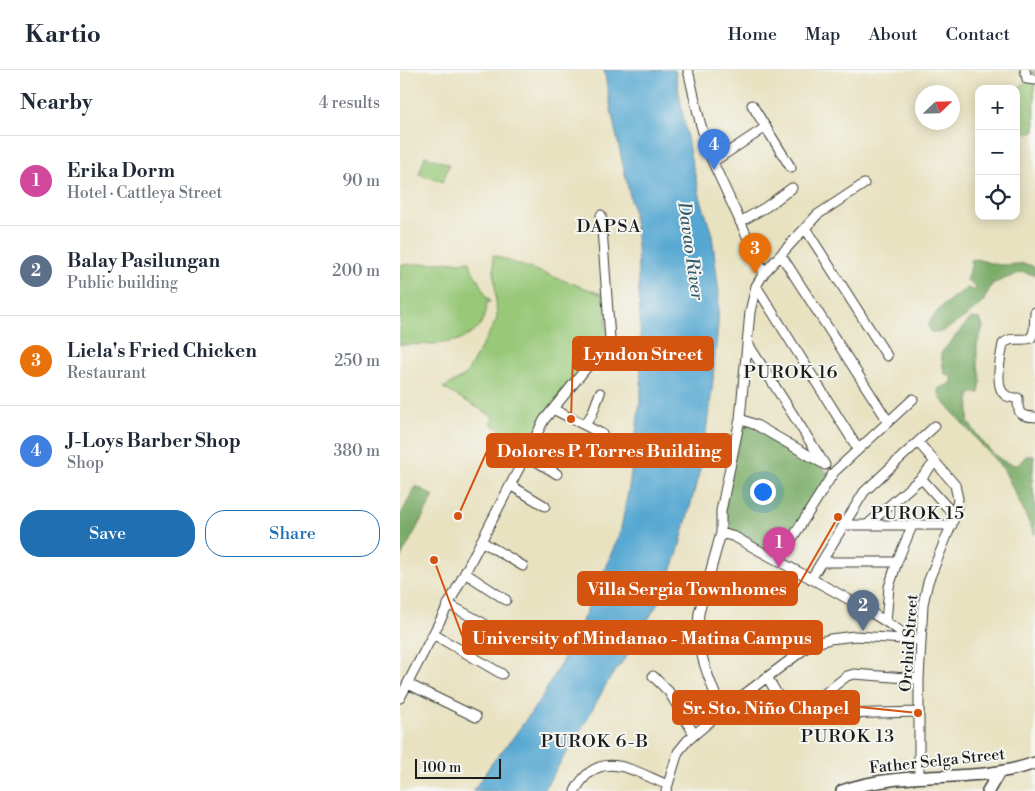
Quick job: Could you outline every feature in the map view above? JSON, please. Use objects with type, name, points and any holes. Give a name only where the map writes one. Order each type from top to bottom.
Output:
[{"type":"main road","name":"Father Selga Street","points":[[842,791],[873,782],[919,776],[999,772],[1035,763]]},
{"type":"main road","points":[[988,791],[999,772]]},
{"type":"street","points":[[688,70],[700,122],[713,162],[764,273]]},
{"type":"street","points":[[1025,70],[1027,79],[1035,80]]},
{"type":"street","points":[[752,105],[791,168]]},
{"type":"street","points":[[713,162],[766,127]]},
{"type":"street","points":[[722,711],[702,658],[698,632],[699,613],[721,533],[721,511],[740,419],[750,312],[756,286],[764,273],[817,215],[864,184]]},
{"type":"street","points":[[740,222],[766,207],[792,188]]},
{"type":"street","points":[[400,698],[544,420],[610,339],[601,215]]},
{"type":"street","points":[[805,228],[887,356]]},
{"type":"street","points":[[781,255],[888,421]]},
{"type":"street","points":[[756,286],[858,449]]},
{"type":"street","points":[[1035,312],[1034,331],[1031,338],[1025,340],[1010,339],[1003,346],[999,386],[1006,396],[1018,398],[1020,413],[1035,417]]},
{"type":"street","points":[[748,344],[825,465]]},
{"type":"street","points":[[585,425],[592,414],[600,393]]},
{"type":"street","points":[[778,561],[834,472],[913,399]]},
{"type":"street","points":[[553,409],[602,434]]},
{"type":"street","points":[[740,419],[756,425],[834,472]]},
{"type":"street","points":[[811,579],[864,492],[935,426]]},
{"type":"street","name":"Orchid Street","points":[[918,442],[957,488],[958,499],[954,521],[926,588],[917,640],[919,776]]},
{"type":"street","points":[[526,455],[557,474]]},
{"type":"street","points":[[867,525],[920,478],[935,462]]},
{"type":"street","points":[[920,478],[954,521]]},
{"type":"street","points":[[510,485],[545,506]]},
{"type":"street","points":[[844,525],[912,526],[954,521]]},
{"type":"street","points":[[886,622],[889,588],[897,562],[912,526]]},
{"type":"street","points":[[721,533],[734,537],[811,579],[917,640]]},
{"type":"street","points":[[481,541],[523,566]]},
{"type":"street","points":[[822,562],[897,562]]},
{"type":"street","points":[[465,573],[506,600]]},
{"type":"street","points":[[448,604],[483,623]]},
{"type":"street","points":[[433,634],[502,674]]},
{"type":"street","points":[[575,791],[588,773],[603,765],[628,768],[667,788],[678,752],[694,734],[767,677],[819,641],[855,636],[917,640]]},
{"type":"street","points":[[797,715],[847,676],[854,674],[919,679]]},
{"type":"street","points":[[653,676],[669,692],[694,734]]},
{"type":"street","points":[[767,677],[791,713],[797,715],[919,712]]},
{"type":"street","points":[[408,684],[476,717]]},
{"type":"green space","points":[[1034,70],[1035,131],[1023,134],[1020,128],[1020,87],[1026,82]]},
{"type":"green space","points":[[425,156],[449,164],[443,182],[419,174]]},
{"type":"green space","points":[[493,255],[604,295],[608,338],[529,446],[491,424],[494,417],[443,388],[465,376],[497,319]]},
{"type":"green space","points":[[976,259],[1001,265],[1020,264],[1032,266],[1035,268],[1035,275],[1022,272],[992,284],[983,302],[968,315],[942,332],[931,332],[928,325],[931,319],[950,299],[968,288],[974,291],[976,288],[966,279],[971,267],[971,260]]},
{"type":"green space","points":[[470,261],[472,271],[490,302],[487,302],[484,318],[477,329],[455,341],[400,345],[400,265]]},
{"type":"green space","points":[[971,318],[980,319],[983,327],[977,345],[977,361],[981,381],[979,393],[970,393],[968,422],[989,450],[1003,461],[1018,465],[1026,456],[1034,456],[1032,483],[1035,503],[1035,535],[1004,470],[941,399],[938,389],[952,383],[952,377],[944,373],[941,353]]},
{"type":"green space","points":[[741,423],[756,428],[829,473],[778,557],[724,530],[723,514]]},
{"type":"green space","points":[[416,486],[434,496],[400,559],[400,516]]},
{"type":"water","name":"Davao River","points":[[604,70],[675,70],[690,154],[712,235],[719,292],[712,391],[701,466],[678,552],[664,592],[631,650],[608,681],[585,723],[543,791],[473,791],[542,697],[576,635],[620,533],[629,487],[641,394],[637,247],[633,210]]},
{"type":"place","name":"J-Loys Barber Shop","points":[[714,170]]},
{"type":"place","name":"Liela's Fried Chicken","points":[[755,274]]},
{"type":"place","name":"Lyndon Street","points":[[571,419]]},
{"type":"place","name":"Dolores P. Torres Building","points":[[458,516]]},
{"type":"place","name":"Villa Sergia Townhomes","points":[[838,517]]},
{"type":"place","name":"University of Mindanao - Matina Campus","points":[[434,560]]},
{"type":"place","name":"Erika Dorm","points":[[779,568]]},
{"type":"place","name":"Balay Pasilungan","points":[[863,631]]},
{"type":"place","name":"Sr. Sto. Niño Chapel","points":[[918,713]]},
{"type":"district","name":"DAPSA","points":[[609,226]]},
{"type":"district","name":"PUROK 16","points":[[791,372]]},
{"type":"district","name":"PUROK 15","points":[[918,513]]},
{"type":"district","name":"PUROK 13","points":[[848,736]]},
{"type":"district","name":"PUROK 6-B","points":[[595,741]]}]
